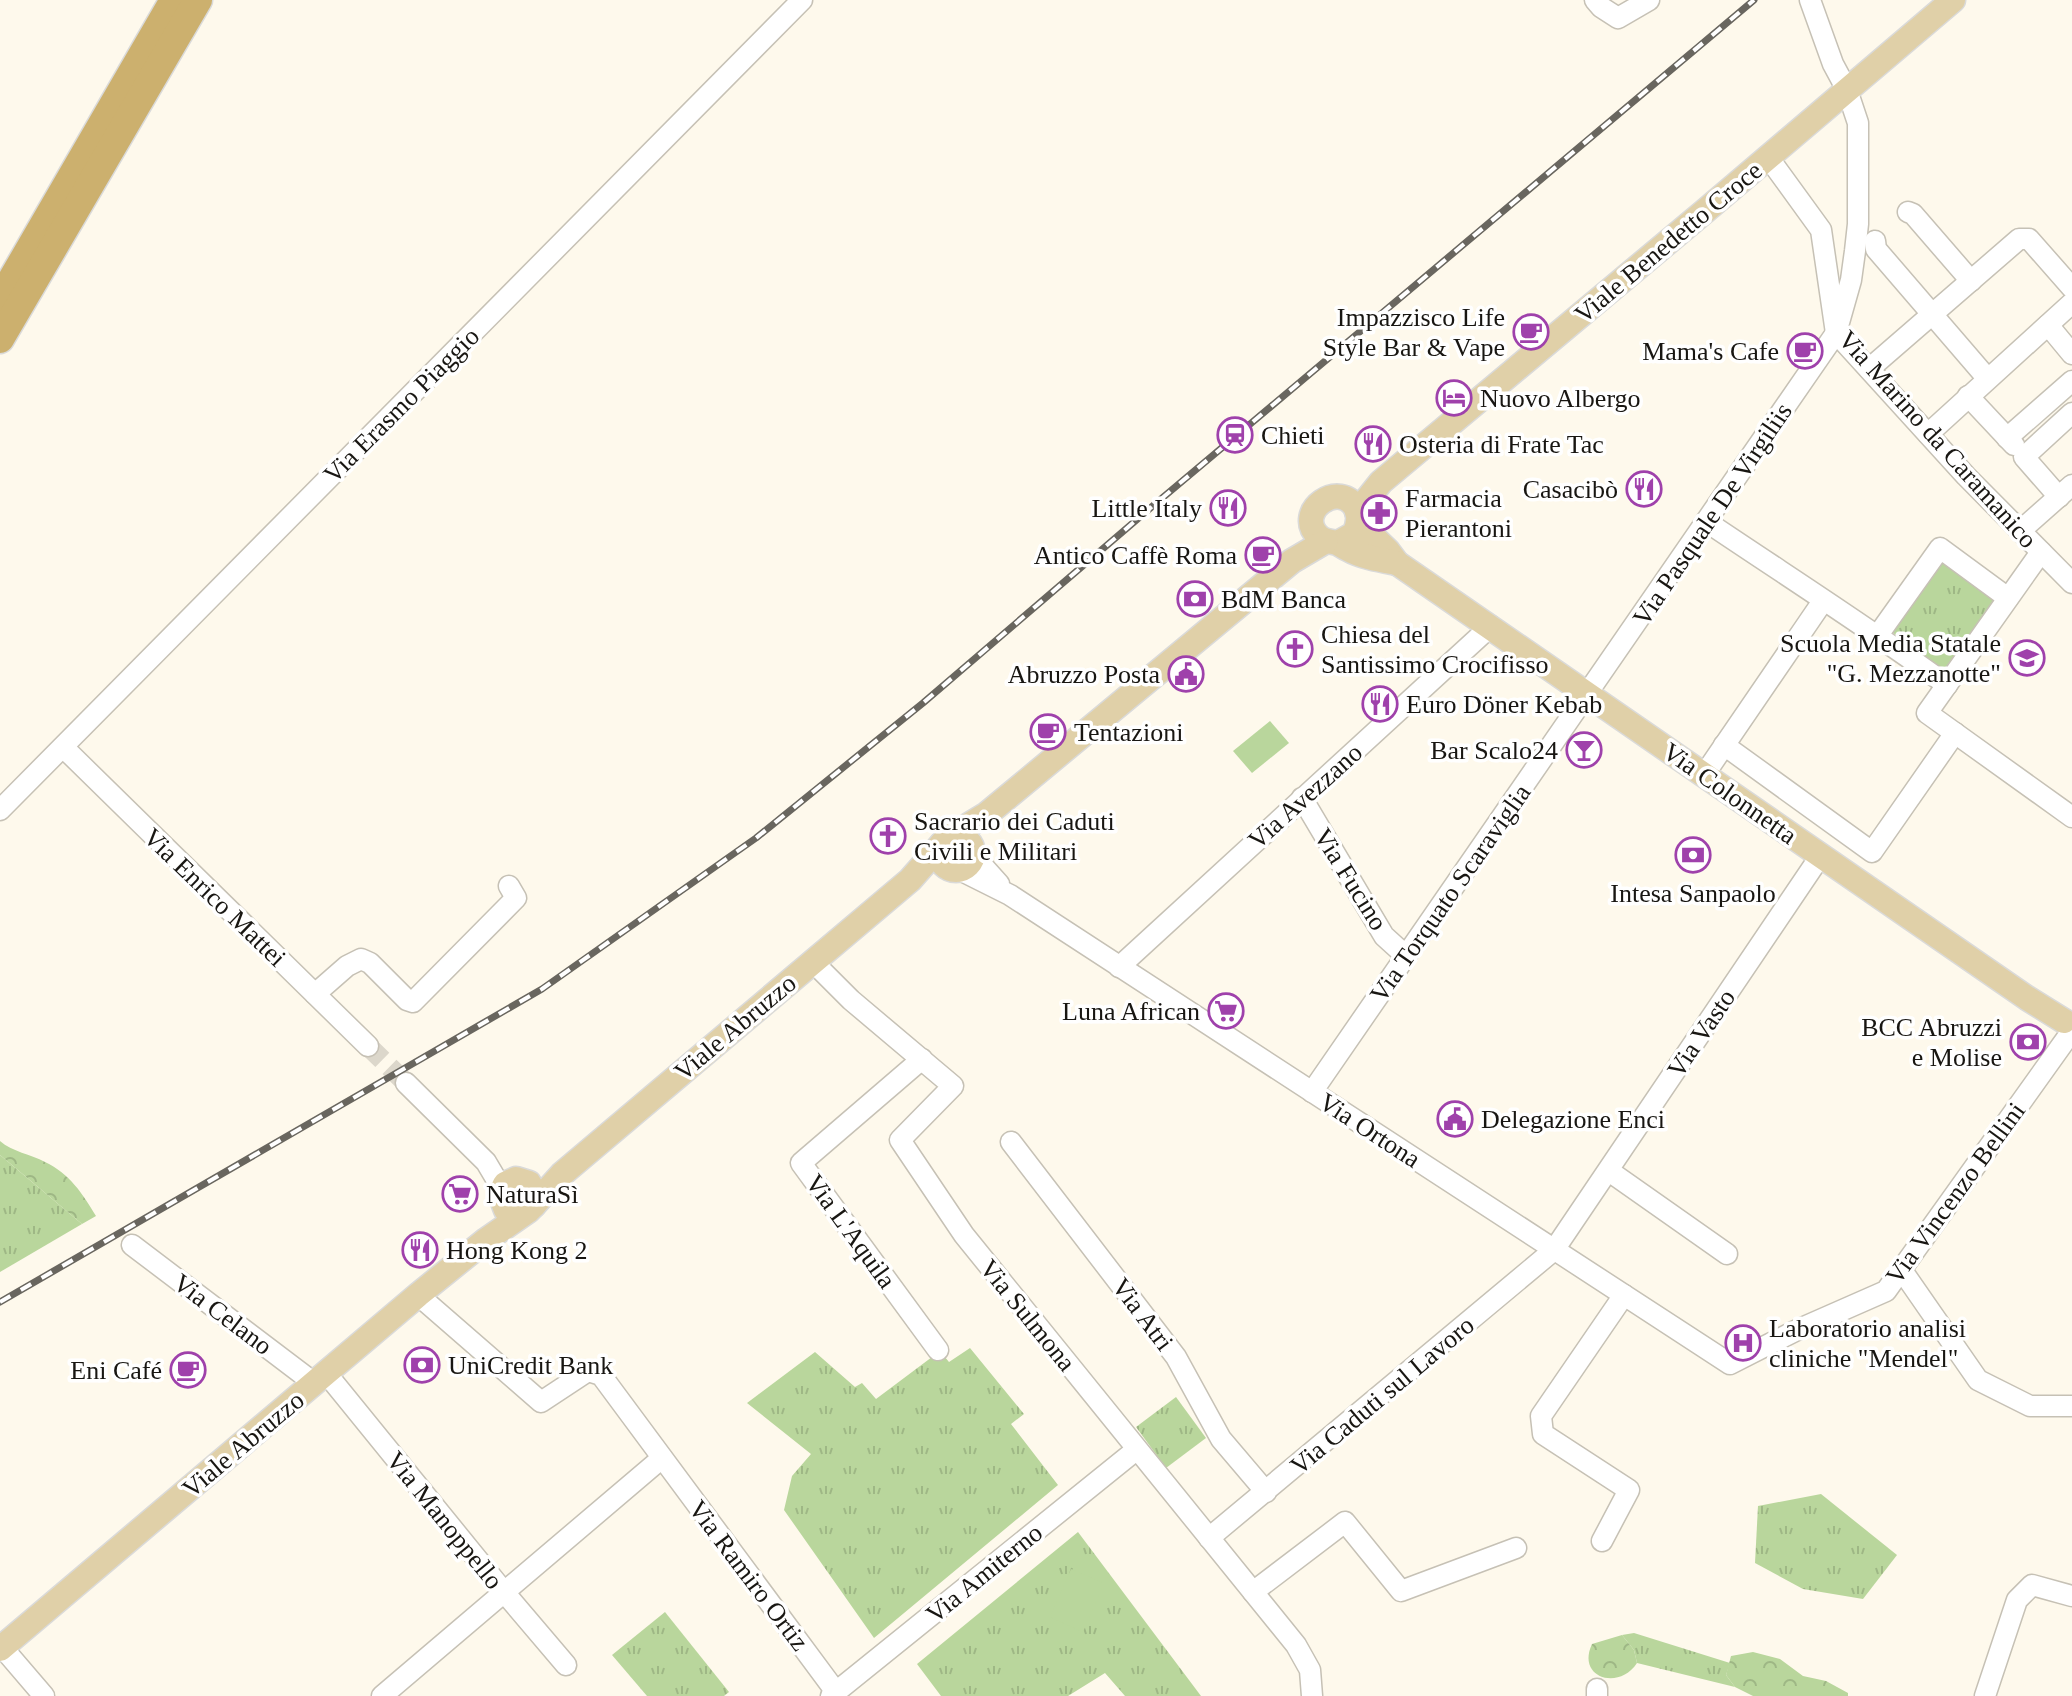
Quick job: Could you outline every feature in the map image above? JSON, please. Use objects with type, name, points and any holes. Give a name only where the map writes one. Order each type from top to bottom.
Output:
[{"type":"highway","points":[[0,300],[174,0]]},
{"type":"highway","points":[[0,339],[198,0]]},
{"type":"main road","name":"Viale Benedetto Croce","points":[[1351,508],[1953,0]]},
{"type":"main road","points":[[1330,497],[1351,508],[1397,563],[1349,550],[1322,533],[1313,511],[1320,502],[1330,497]]},
{"type":"main road","points":[[1322,533],[1349,538],[1351,508]]},
{"type":"main road","name":"Viale Abruzzo","points":[[1,1648],[486,1240],[519,1195],[562,1174],[910,880],[956,853],[987,814],[1322,533]]},
{"type":"main road","name":"Via Colonnetta","points":[[1397,563],[2069,1027]]},
{"type":"street","name":"Via Erasmo Piaggio","points":[[0,810],[802,0]]},
{"type":"street","points":[[1595,0],[1618,18],[1649,0]]},
{"type":"street","name":"Via Pasquale De Virgiliis","points":[[1588,695],[1836,333],[1851,280],[1858,224],[1858,123],[1810,0]]},
{"type":"street","name":"Via Marino da Caramanico","points":[[1768,157],[1821,230],[1836,333],[1928,434],[2072,583]]},
{"type":"street","points":[[1908,212],[1971,281]]},
{"type":"street","points":[[1869,369],[2019,239],[2029,239],[2072,288]]},
{"type":"street","points":[[1875,241],[1876,249],[1987,378]]},
{"type":"street","points":[[1928,434],[2072,303]]},
{"type":"street","points":[[2048,325],[2072,354]]},
{"type":"street","points":[[2007,438],[2072,381]]},
{"type":"street","points":[[1968,396],[2024,457],[2066,491],[2020,531]]},
{"type":"street","points":[[2024,457],[2072,413]]},
{"type":"street","points":[[1707,522],[1878,635],[1947,685]]},
{"type":"street","points":[[1878,635],[1940,548],[2008,598]]},
{"type":"street","points":[[2041,552],[1927,713],[2072,817]]},
{"type":"street","points":[[1704,775],[1823,601]]},
{"type":"street","name":"Via Avezzano","points":[[1119,967],[1491,626]]},
{"type":"street","name":"Via Torquato Scaraviglia","points":[[1312,1092],[1588,695]]},
{"type":"street","points":[[1724,745],[1872,852],[1955,733]]},
{"type":"street","name":"Via Enrico Mattei","points":[[63,747],[368,1046]]},
{"type":"street","name":"Via Fucino","points":[[1302,798],[1384,936],[1406,956]]},
{"type":"street","name":"Via Ortona","points":[[956,853],[1010,895],[1119,967],[1730,1364]]},
{"type":"street","name":"Via Vasto","points":[[1554,1250],[1821,855]]},
{"type":"street","points":[[315,994],[347,966],[361,959],[370,963],[407,1000],[413,1002],[516,898],[509,886]]},
{"type":"street","name":"Via Sulmona","points":[[813,962],[851,1000],[953,1086],[900,1140],[964,1235],[1296,1645],[1310,1670],[1312,1696]]},
{"type":"street","name":"Via Vincenzo Bellini","points":[[1730,1364],[1886,1291],[2069,1027]]},
{"type":"street","name":"Via L'Aquila","points":[[922,1059],[801,1163],[938,1350]]},
{"type":"street","points":[[406,1083],[519,1195]]},
{"type":"street","name":"Via Atri","points":[[1011,1142],[1176,1357],[1221,1439],[1266,1492]]},
{"type":"street","points":[[1609,1171],[1727,1254]]},
{"type":"street","name":"Via Celano","points":[[132,1245],[320,1378]]},
{"type":"street","name":"Via Caduti sul Lavoro","points":[[1209,1538],[1554,1250]]},
{"type":"street","points":[[1901,1269],[1978,1380],[2030,1406],[2072,1406]]},
{"type":"street","name":"Via Ramiro Ortiz","points":[[418,1295],[541,1402],[588,1371],[601,1375],[839,1695]]},
{"type":"street","points":[[1602,1541],[1629,1490],[1543,1434],[1541,1416],[1624,1295]]},
{"type":"street","name":"Via Manoppello","points":[[320,1378],[566,1665]]},
{"type":"street","name":"Via Amiterno","points":[[839,1695],[897,1660],[1140,1454]]},
{"type":"street","points":[[390,1694],[662,1458]]},
{"type":"street","points":[[1253,1592],[1345,1522],[1401,1591],[1516,1548]]},
{"type":"street","points":[[1985,1696],[1991,1670],[2017,1600],[2032,1585],[2072,1596]]},
{"type":"street","points":[[1,1648],[44,1696]]},
{"type":"green space","points":[[1941,561],[1995,601],[1944,670],[1889,630]]},
{"type":"green space","points":[[1270,721],[1289,743],[1252,773],[1233,751]]},
{"type":"green space","points":[[0,1141],[62,1172],[96,1216],[82,1224],[0,1155]]},
{"type":"green space","points":[[0,1155],[82,1224],[0,1272]]},
{"type":"green space","points":[[970,1348],[1024,1414],[1011,1424],[1058,1485],[874,1638],[784,1510],[792,1476],[811,1454],[747,1403],[815,1352],[855,1387],[862,1383],[876,1399],[940,1351],[949,1362]]},
{"type":"green space","points":[[1176,1397],[1206,1438],[1166,1468],[1136,1427]]},
{"type":"green space","points":[[1821,1494],[1897,1555],[1863,1599],[1803,1589],[1755,1563],[1758,1506]]},
{"type":"green space","points":[[1078,1532],[1201,1696],[1125,1696],[1105,1673],[1068,1696],[941,1696],[917,1664]]},
{"type":"green space","points":[[1071,1569],[1104,1583],[1083,1632],[1050,1617]]},
{"type":"green space","points":[[665,1612],[729,1692],[724,1696],[647,1696],[612,1655]]},
{"type":"green space","points":[[1634,1633],[1730,1663],[1726,1675],[1735,1687],[1637,1663],[1634,1650],[1622,1635]]},
{"type":"green space","points":[[1622,1635],[1634,1650],[1637,1663],[1620,1677],[1602,1677],[1590,1665],[1592,1644]]},
{"type":"green space","points":[[1753,1652],[1780,1659],[1803,1676],[1826,1681],[1848,1693],[1848,1696],[1753,1696],[1735,1687],[1726,1675],[1731,1656]]},
{"type":"tunnel","points":[[368,1046],[406,1083]]},
{"type":"railway","points":[[0,1302],[542,989],[756,838],[923,703],[1754,0]]},
{"type":"place","name":"Impazzisco Life Style Bar & Vape","points":[[1531,332]]},
{"type":"place","name":"Mama's Cafe","points":[[1805,351]]},
{"type":"place","name":"Nuovo Albergo","points":[[1454,398]]},
{"type":"place","name":"Chieti","points":[[1235,435]]},
{"type":"place","name":"Osteria di Frate Tac","points":[[1373,444]]},
{"type":"place","name":"Casacibò","points":[[1644,489]]},
{"type":"place","name":"Little Italy","points":[[1228,508]]},
{"type":"place","name":"Farmacia Pierantoni","points":[[1379,513]]},
{"type":"place","name":"Antico Caffè Roma","points":[[1263,555]]},
{"type":"place","name":"BdM Banca","points":[[1195,599]]},
{"type":"place","name":"Chiesa del Santissimo Crocifisso","points":[[1295,649]]},
{"type":"place","name":"Scuola Media Statale \"G. Mezzanotte\"","points":[[2027,658]]},
{"type":"place","name":"Abruzzo Posta","points":[[1186,674]]},
{"type":"place","name":"Euro Döner Kebab","points":[[1380,704]]},
{"type":"place","name":"Tentazioni","points":[[1048,732]]},
{"type":"place","name":"Bar Scalo24","points":[[1584,750]]},
{"type":"place","name":"Sacrario dei Caduti Civili e Militari","points":[[888,836]]},
{"type":"place","name":"Intesa Sanpaolo","points":[[1693,855]]},
{"type":"place","name":"Luna African","points":[[1226,1011]]},
{"type":"place","name":"BCC Abruzzi e Molise","points":[[2028,1042]]},
{"type":"place","name":"Delegazione Enci","points":[[1455,1119]]},
{"type":"place","name":"NaturaSì","points":[[460,1194]]},
{"type":"place","name":"Hong Kong 2","points":[[420,1250]]},
{"type":"place","name":"Laboratorio analisi cliniche \"Mendel\"","points":[[1743,1343]]},
{"type":"place","name":"UniCredit Bank","points":[[422,1365]]},
{"type":"place","name":"Eni Café","points":[[188,1370]]}]
